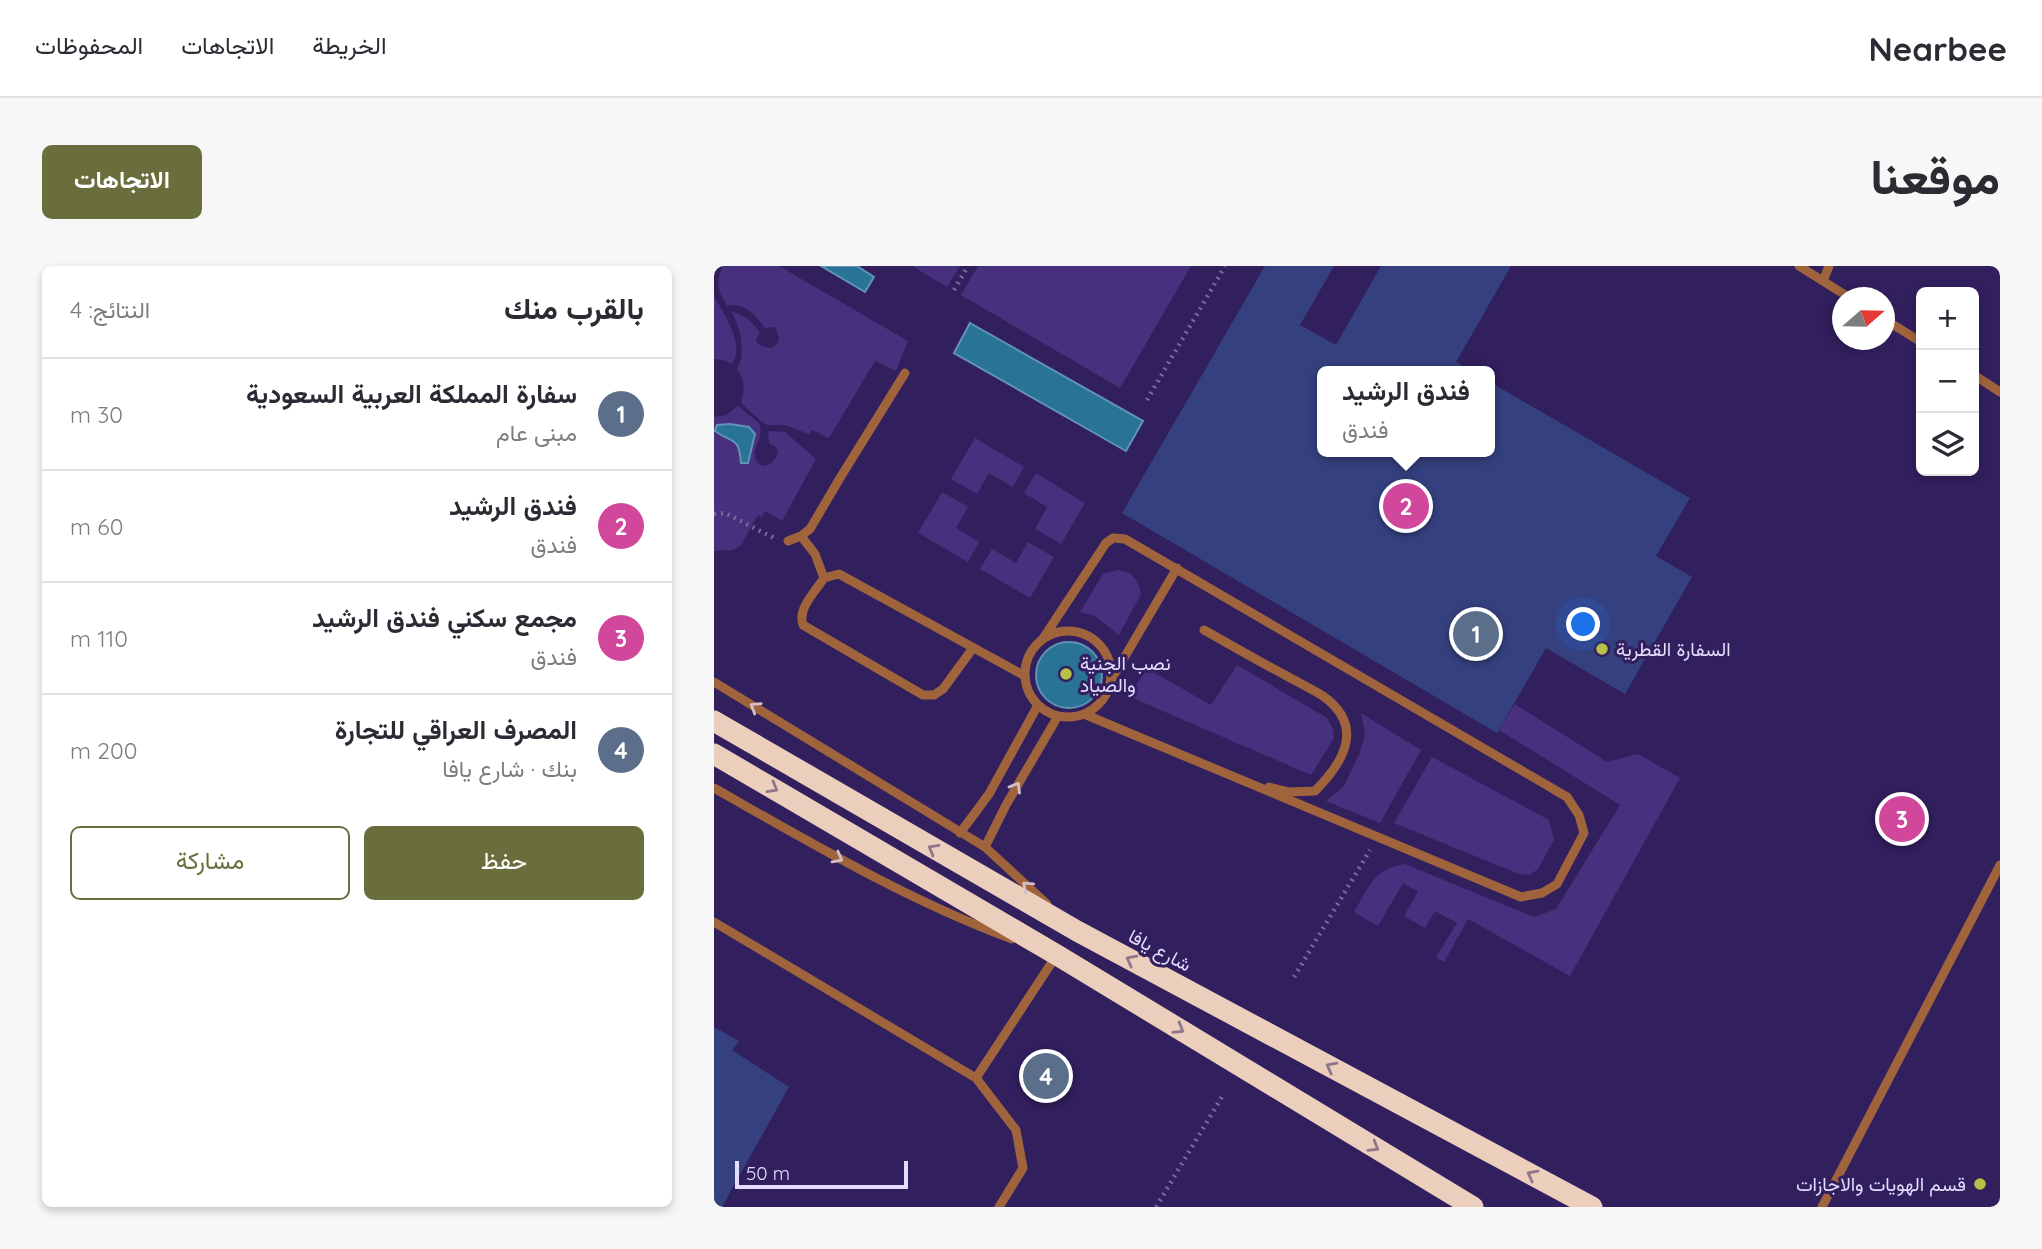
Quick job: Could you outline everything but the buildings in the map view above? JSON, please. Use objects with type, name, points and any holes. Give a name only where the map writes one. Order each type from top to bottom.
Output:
[{"type":"highway","name":"شارع يافا","points":[[714,721],[1077,932],[1592,1207]]},
{"type":"highway","points":[[714,754],[1057,955],[1473,1207]]},
{"type":"lane","points":[[1799,266],[1833,287]]},
{"type":"lane","points":[[1823,281],[1829,266]]},
{"type":"lane","points":[[1895,325],[1916,339]]},
{"type":"lane","points":[[789,541],[810,529],[905,373]]},
{"type":"lane","points":[[1979,378],[2000,392]]},
{"type":"lane","points":[[801,536],[815,554],[824,578]]},
{"type":"lane","points":[[1084,714],[1521,897],[1542,893],[1557,884],[1584,833],[1579,815],[1567,797],[1177,568],[1125,539],[1113,538],[1106,543],[1042,640],[1032,650],[1027,662],[1027,687],[1038,705],[1058,716],[1071,717],[1096,707],[1177,568]]},
{"type":"lane","points":[[973,648],[943,689],[934,695],[923,695],[803,625],[801,619],[803,609],[824,578],[839,574],[1026,676]]},
{"type":"lane","points":[[1204,630],[1323,697],[1342,713],[1347,733],[1346,750],[1332,773],[1315,790],[1289,792],[1234,777]]},
{"type":"lane","points":[[1042,640],[1055,633],[1069,631],[1090,638],[1106,653],[1110,681]]},
{"type":"lane","points":[[714,682],[985,848],[1077,932]]},
{"type":"lane","points":[[960,832],[989,794],[1038,705]]},
{"type":"lane","points":[[985,848],[1006,804],[1058,716]]},
{"type":"lane","points":[[714,788],[883,882],[963,919],[1057,955],[976,1078]]},
{"type":"lane","points":[[1822,1207],[2000,865]]},
{"type":"lane","points":[[714,922],[976,1078],[1016,1130],[1023,1168],[999,1207]]},
{"type":"path","points":[[954,290],[968,266]]},
{"type":"path","points":[[1147,400],[1225,266]]},
{"type":"path","points":[[714,514],[725,513],[770,538],[789,541]]},
{"type":"path","points":[[1293,977],[1377,837]]},
{"type":"path","points":[[1156,1207],[1223,1095]]},
{"type":"shaded area","points":[[723,266],[779,266],[908,341],[896,371],[875,361],[829,438],[812,430],[809,434],[785,425],[767,425],[741,403],[744,385],[737,369],[742,355],[741,341],[732,312],[745,317],[755,326],[760,333],[756,339],[757,343],[764,347],[772,348],[778,343],[779,337],[775,327],[765,328],[754,314],[744,308],[727,306],[719,286]]},
{"type":"shaded area","points":[[912,266],[960,266],[947,287]]},
{"type":"shaded area","points":[[978,266],[1191,266],[1120,388],[961,295]]},
{"type":"shaded area","points":[[714,296],[735,338],[736,356],[732,364],[714,359]]},
{"type":"shaded area","points":[[738,406],[759,423],[760,434],[755,456],[759,464],[770,464],[778,453],[776,447],[769,443],[768,431],[785,432],[816,459],[782,521],[765,511],[762,517],[758,515],[741,545],[733,550],[714,551],[714,417],[726,415]]},
{"type":"shaded area","points":[[975,438],[1024,467],[1013,487],[989,473],[977,494],[951,479]]},
{"type":"shaded area","points":[[1036,473],[1085,503],[1061,544],[1035,529],[1047,507],[1024,493]]},
{"type":"shaded area","points":[[942,492],[968,507],[956,528],[979,542],[968,562],[918,533]]},
{"type":"shaded area","points":[[1028,542],[1054,557],[1030,598],[980,569],[992,549],[1016,563]]},
{"type":"shaded area","points":[[1117,570],[1134,577],[1141,594],[1119,635],[1095,616],[1080,612],[1103,574]]},
{"type":"shaded area","points":[[1237,665],[1327,718],[1334,738],[1311,775],[1135,699],[1132,693],[1146,668],[1211,705]]},
{"type":"shaded area","points":[[1515,704],[1607,762],[1638,754],[1680,778],[1570,976],[1468,919],[1444,962],[1436,957],[1457,923],[1435,911],[1425,928],[1404,916],[1418,892],[1403,883],[1378,926],[1354,912],[1373,880],[1394,866],[1405,864],[1534,917],[1556,909],[1620,805],[1499,730]]},
{"type":"shaded area","points":[[1361,713],[1421,750],[1380,823],[1326,801],[1344,786],[1360,752],[1365,734]]},
{"type":"shaded area","points":[[1432,757],[1549,820],[1554,840],[1538,869],[1530,875],[1519,874],[1394,823]]},
{"type":"water","points":[[821,266],[857,266],[874,277],[865,292]]},
{"type":"water","points":[[970,323],[1143,421],[1126,451],[954,353]]},
{"type":"water","points":[[717,425],[749,427],[755,434],[748,463],[741,463],[737,444],[715,431]]},
{"type":"water","points":[[1069,642],[1092,652],[1102,675],[1092,698],[1069,708],[1046,698],[1036,675],[1046,652]]},
{"type":"place","name":"فندق الرشيد","points":[[1406,506]]},
{"type":"place","name":"سفارة المملكة العربية السعودية","points":[[1476,634]]},
{"type":"place","name":"السفارة القطرية","points":[[1602,649]]},
{"type":"place","name":"نصب الجنية والصياد","points":[[1066,674]]},
{"type":"place","name":"مجمع سكني فندق الرشيد","points":[[1902,819]]},
{"type":"place","name":"المصرف العراقي للتجارة","points":[[1046,1076]]},
{"type":"place","name":"قسم الهويات والاجازات","points":[[1980,1184]]}]
